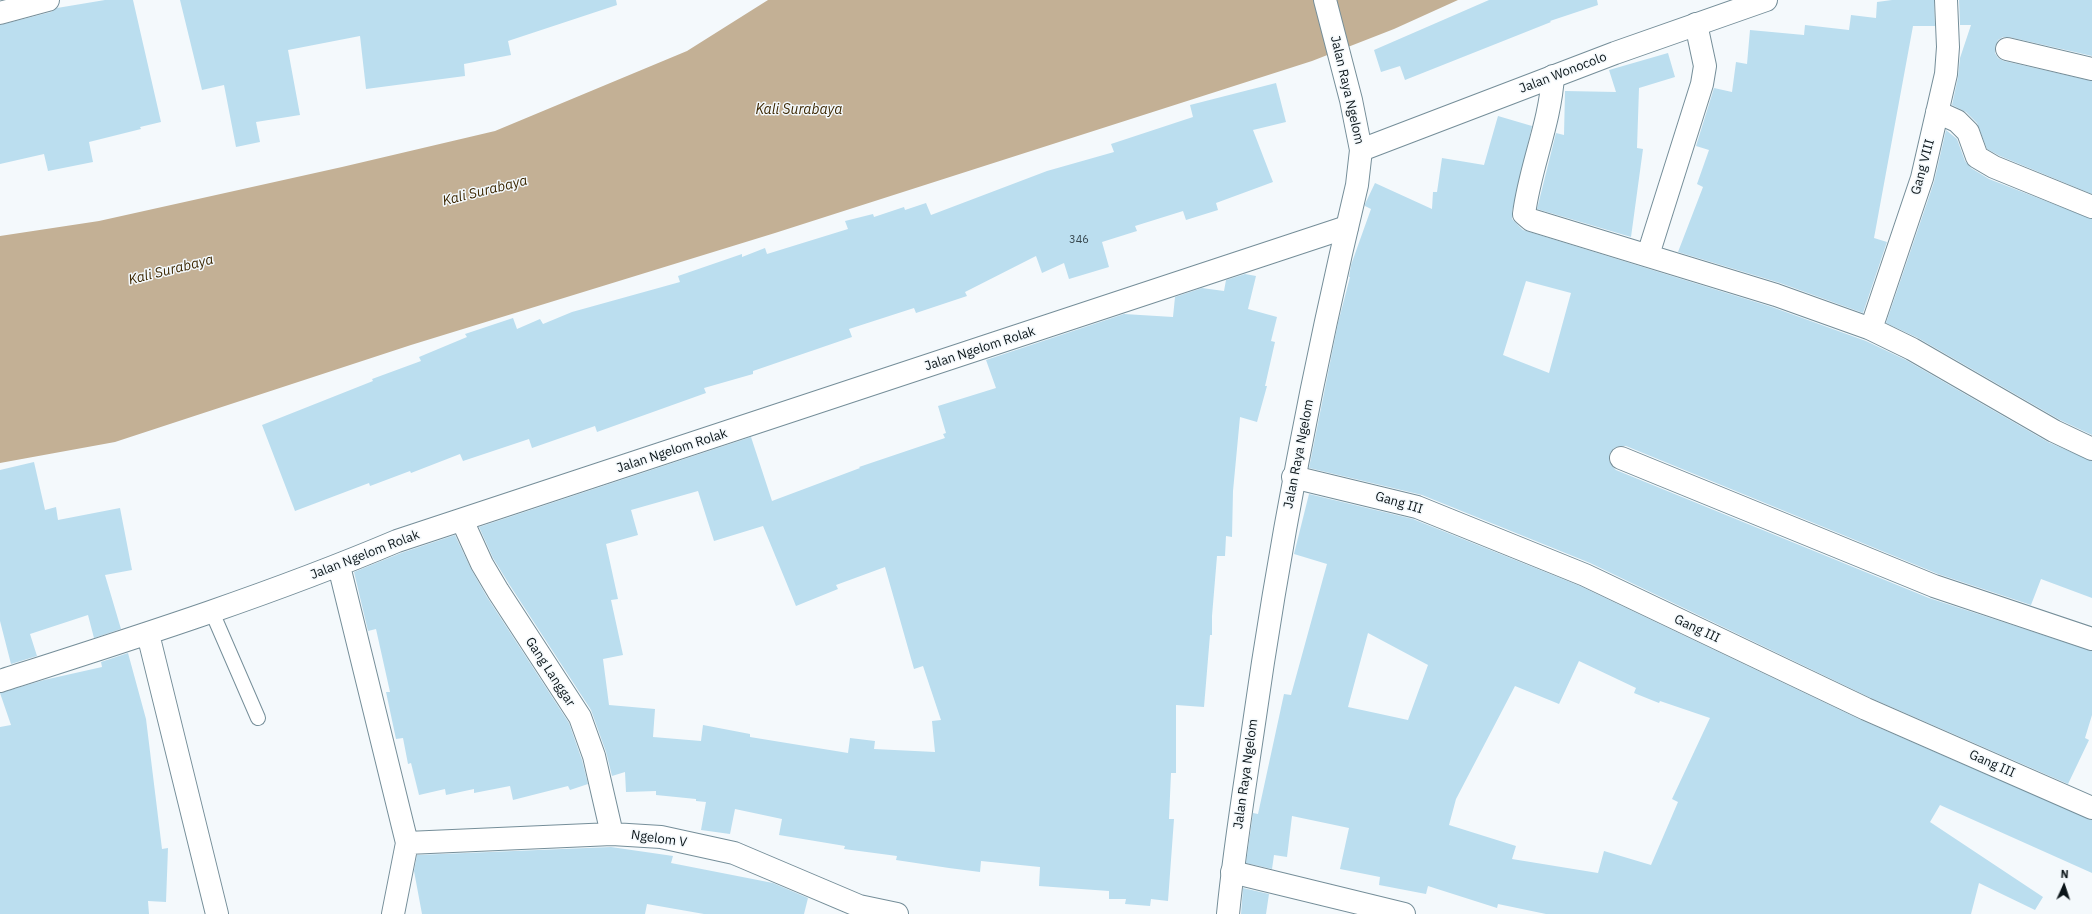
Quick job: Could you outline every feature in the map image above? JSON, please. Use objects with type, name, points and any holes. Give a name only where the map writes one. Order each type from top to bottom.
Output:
[{"type":"street","points":[[0,13],[48,0]]},
{"type":"street","name":"Jalan Raya Ngelom","points":[[1228,914],[1232,872],[1260,682],[1294,477],[1357,185],[1361,150],[1351,100],[1325,0]]},
{"type":"street","name":"Jalan Wonocolo","points":[[1361,150],[1554,76],[1766,0]]},
{"type":"street","name":"Gang VIII","points":[[1872,329],[1922,178],[1946,74],[1948,47],[1946,0]]},
{"type":"street","points":[[1648,255],[1702,84],[1705,66],[1696,24]]},
{"type":"street","points":[[2007,49],[2092,69]]},
{"type":"street","points":[[1554,76],[1547,121],[1526,200],[1524,214],[1531,220],[1776,295],[1872,329],[1912,349],[2054,430],[2092,449]]},
{"type":"street","points":[[1937,112],[1957,121],[1968,132],[1977,157],[1994,167],[2092,207]]},
{"type":"street","name":"Jalan Ngelom Rolak","points":[[0,681],[212,612],[339,566],[397,541],[1347,227]]},
{"type":"street","points":[[1621,458],[1934,586],[2092,639]]},
{"type":"street","name":"Gang III","points":[[1294,477],[1417,506],[1584,575],[1866,709],[2092,808]]},
{"type":"street","name":"Gang Langgar","points":[[462,520],[482,564],[498,591],[580,717],[594,756],[612,834]]},
{"type":"street","points":[[339,566],[407,843],[393,914]]},
{"type":"street","points":[[148,634],[217,914]]},
{"type":"street","name":"Ngelom V","points":[[407,843],[612,834],[661,837],[734,853],[859,906],[897,914]]},
{"type":"street","points":[[1232,872],[1404,914]]},
{"type":"lane","points":[[212,612],[258,718]]},
{"type":"water","name":"Kali Surabaya","points":[[768,0],[1458,0],[1394,29],[1312,61],[775,233],[411,345],[115,442],[0,463],[0,236],[99,221],[495,131],[687,51]]},
{"type":"building","points":[[105,0],[133,0],[161,122],[140,127],[141,129],[89,142],[93,162],[48,171],[44,154],[0,164],[0,25],[51,12],[57,8]]},
{"type":"building","points":[[180,0],[616,0],[617,5],[508,41],[511,55],[464,64],[465,76],[366,89],[360,36],[288,50],[300,115],[256,122],[260,142],[236,147],[224,85],[202,90]]},
{"type":"building","points":[[1489,0],[1597,0],[1598,5],[1550,21],[1551,22],[1405,80],[1400,66],[1381,72],[1374,50]]},
{"type":"building","points":[[1892,0],[1934,0],[1935,26],[1913,26],[1874,238],[1887,242],[1863,313],[1780,283],[1678,252],[1703,187],[1697,184],[1709,150],[1696,146],[1714,88],[1732,92],[1736,62],[1747,64],[1750,30],[1804,35],[1805,25],[1849,30],[1851,15],[1876,18],[1877,2]]},
{"type":"building","points":[[1959,0],[2092,0],[2092,56],[2009,37],[2003,37],[1998,40],[1995,47],[1995,53],[1998,58],[2004,61],[2092,81],[2092,194],[2000,156],[1987,149],[1977,123],[1966,112],[1952,105],[1958,77],[1960,58],[1971,25],[1960,25]]},
{"type":"building","points":[[1668,53],[1675,77],[1639,88],[1637,148],[1643,149],[1631,237],[1537,209],[1556,133],[1564,135],[1565,91],[1616,92],[1609,70]]},
{"type":"building","points":[[1276,83],[1286,122],[1253,130],[1273,182],[1216,203],[1218,210],[1186,220],[1183,211],[1135,226],[1137,231],[1102,242],[1109,267],[1069,279],[1064,263],[1042,273],[1036,256],[965,292],[967,296],[916,313],[914,308],[849,329],[852,337],[753,371],[753,374],[704,388],[706,393],[597,432],[595,426],[532,448],[529,439],[463,461],[460,454],[411,473],[410,471],[370,486],[369,483],[295,511],[262,425],[373,381],[372,379],[421,361],[419,357],[467,337],[465,334],[513,318],[517,329],[540,319],[543,324],[572,312],[680,282],[678,276],[742,254],[742,257],[765,248],[767,254],[848,229],[845,221],[873,214],[874,217],[904,207],[905,210],[926,203],[931,215],[1047,171],[1114,152],[1111,144],[1193,117],[1190,105]]},
{"type":"building","points":[[1498,116],[1532,126],[1512,212],[1512,219],[1523,230],[1772,307],[1866,341],[1906,360],[2048,442],[2092,461],[2092,598],[2041,579],[2031,605],[1938,574],[1626,446],[1614,448],[1610,453],[1609,459],[1611,465],[1616,470],[1929,598],[2092,651],[2092,715],[2085,738],[2089,740],[2068,784],[1871,698],[1590,563],[1422,495],[1309,468],[1338,323],[1350,277],[1351,265],[1371,209],[1365,206],[1365,204],[1375,183],[1432,209],[1433,192],[1437,192],[1442,158],[1484,165]],"holes":[[[1526,281],[1571,293],[1549,373],[1503,355]]]},
{"type":"building","points":[[1946,130],[1957,139],[1965,161],[1971,168],[1989,179],[2092,219],[2092,435],[2060,420],[1918,338],[1886,323],[1934,182]]},
{"type":"building","points":[[1245,274],[1256,276],[1248,309],[1277,317],[1271,341],[1275,342],[1265,386],[1267,386],[1257,422],[1240,417],[1233,491],[1232,537],[1226,536],[1225,556],[1217,556],[1212,616],[1212,635],[1210,635],[1204,707],[1176,705],[1176,773],[1171,773],[1169,819],[1174,819],[1168,901],[1151,899],[1150,906],[1125,904],[1126,899],[1109,899],[1109,891],[1039,886],[1040,867],[981,861],[980,872],[896,860],[897,856],[844,849],[845,846],[779,835],[782,819],[735,809],[730,834],[701,830],[706,802],[696,801],[696,799],[656,795],[656,791],[626,792],[625,772],[612,776],[606,752],[591,710],[493,558],[479,527],[751,437],[772,501],[860,468],[859,467],[945,438],[943,434],[946,433],[938,406],[996,388],[986,360],[1124,314],[1173,317],[1175,297],[1202,288],[1224,291],[1226,280]],"holes":[[[698,491],[714,541],[763,526],[796,606],[838,589],[836,585],[885,567],[914,669],[923,666],[941,720],[932,721],[935,752],[874,749],[875,741],[850,738],[848,753],[750,737],[750,734],[703,725],[701,741],[653,737],[655,709],[609,705],[603,659],[623,655],[611,600],[618,599],[606,544],[638,535],[631,510]]]},
{"type":"building","points":[[34,462],[45,510],[56,507],[58,520],[120,508],[132,570],[105,575],[121,629],[94,638],[88,615],[30,634],[37,656],[11,664],[0,621],[0,470]]},
{"type":"building","points":[[1309,494],[1413,519],[1580,586],[1861,720],[2092,820],[2092,873],[1940,805],[1930,822],[2043,897],[2035,910],[1979,883],[1971,914],[1546,914],[1498,904],[1497,908],[1428,886],[1426,894],[1379,885],[1380,877],[1340,869],[1349,828],[1292,816],[1287,857],[1274,855],[1272,869],[1246,863],[1253,813],[1258,814],[1284,694],[1291,695],[1327,564],[1294,554]],"holes":[[[1368,633],[1428,665],[1408,720],[1348,707]],[[1579,661],[1636,688],[1634,693],[1659,703],[1660,701],[1710,718],[1672,799],[1678,802],[1651,865],[1604,851],[1598,873],[1512,859],[1516,846],[1449,825],[1456,799],[1515,686],[1559,704]]]},
{"type":"building","points":[[455,535],[471,569],[487,597],[569,723],[582,760],[588,784],[570,790],[568,786],[513,800],[510,786],[474,793],[474,789],[446,795],[445,789],[419,795],[411,763],[408,764],[403,738],[396,739],[386,692],[390,692],[376,629],[368,631],[354,572],[401,553]]},
{"type":"building","points":[[128,653],[146,719],[162,849],[168,848],[166,902],[148,901],[149,914],[0,914],[0,727],[11,725],[0,693],[44,680],[102,667],[101,662]]},
{"type":"building","points":[[611,847],[673,856],[671,863],[773,883],[808,898],[804,914],[704,914],[647,904],[645,914],[422,914],[414,871],[417,855]]},
{"type":"building","points":[[1243,888],[1269,894],[1266,914],[1241,914]]}]
